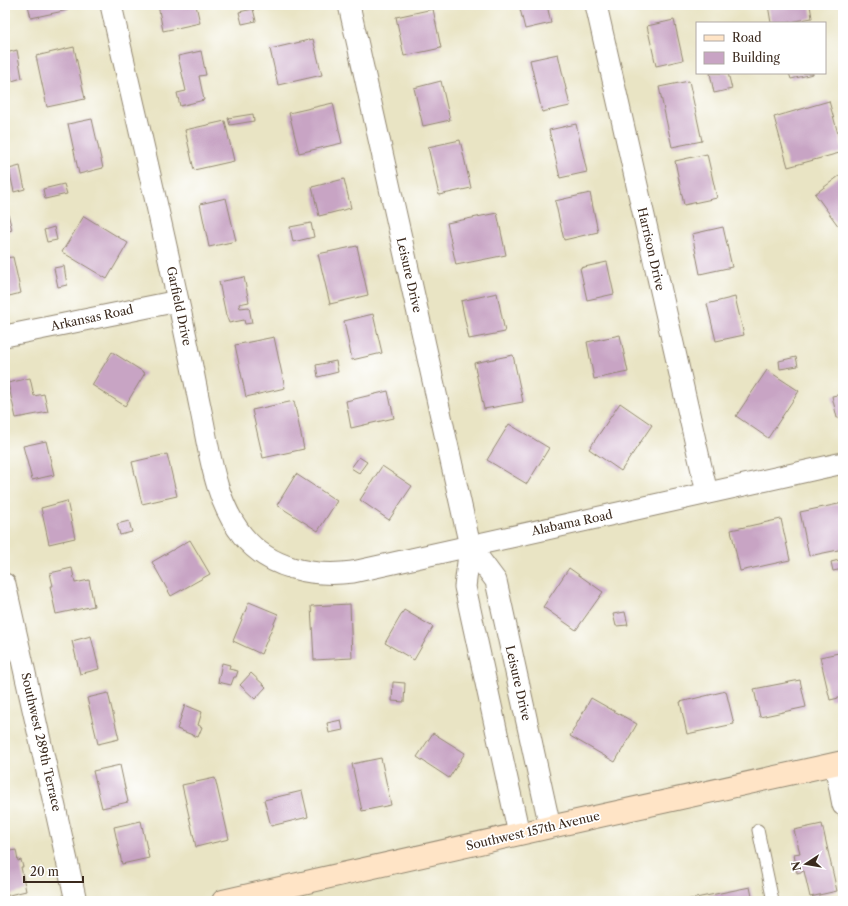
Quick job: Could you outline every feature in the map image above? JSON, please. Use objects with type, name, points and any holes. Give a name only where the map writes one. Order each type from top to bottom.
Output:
[{"type":"street","name":"Garfield Drive","points":[[111,5],[218,485],[227,510],[243,536],[255,549],[275,562],[301,570]]},
{"type":"street","name":"Leisure Drive","points":[[349,5],[470,546],[465,587],[519,834]]},
{"type":"street","name":"Harrison Drive","points":[[596,5],[706,493]]},
{"type":"street","name":"Arkansas Road","points":[[5,336],[178,301]]},
{"type":"street","name":"Alabama Road","points":[[301,570],[327,574],[353,572],[843,463]]},
{"type":"street","name":"Leisure Drive","points":[[470,546],[496,581],[550,826]]},
{"type":"street","name":"Southwest 289th Terrace","points":[[5,584],[76,901]]},
{"type":"street","name":"Southwest 157th Avenue","points":[[223,901],[550,826],[839,763]]},
{"type":"street","points":[[839,763],[843,805]]},
{"type":"lane","points":[[758,830],[773,901]]},
{"type":"building","points":[[28,5],[66,5],[68,10],[31,18]]},
{"type":"building","points":[[158,5],[196,5],[200,23],[163,31]]},
{"type":"building","points":[[257,5],[276,5],[276,6],[258,9]]},
{"type":"building","points":[[519,5],[547,5],[551,23],[525,29]]},
{"type":"building","points":[[768,5],[810,5],[812,18],[790,22],[771,22]]},
{"type":"building","points":[[253,9],[256,21],[242,24],[239,12]]},
{"type":"building","points":[[433,9],[441,48],[404,56],[396,17]]},
{"type":"building","points":[[674,20],[683,60],[656,66],[647,26]]},
{"type":"building","points":[[313,39],[322,75],[278,85],[270,49]]},
{"type":"building","points":[[74,47],[85,99],[47,107],[36,56]]},
{"type":"building","points":[[17,50],[22,78],[12,81],[6,53]]},
{"type":"building","points":[[201,51],[206,75],[199,76],[204,100],[180,106],[177,93],[186,91],[178,56]]},
{"type":"building","points":[[558,54],[570,106],[542,112],[530,60]]},
{"type":"building","points":[[710,74],[728,74],[732,89],[714,93]]},
{"type":"building","points":[[789,74],[813,74],[791,79]]},
{"type":"building","points":[[441,81],[450,120],[423,126],[414,88]]},
{"type":"building","points":[[689,81],[702,141],[672,147],[659,87]]},
{"type":"building","points":[[829,101],[843,152],[788,167],[774,117]]},
{"type":"building","points":[[333,103],[342,143],[299,153],[289,113]]},
{"type":"building","points":[[253,114],[254,121],[230,125],[228,118]]},
{"type":"building","points":[[92,119],[103,168],[79,174],[68,124]]},
{"type":"building","points":[[225,121],[234,161],[194,170],[185,130]]},
{"type":"building","points":[[576,124],[587,172],[560,178],[549,130]]},
{"type":"building","points":[[460,140],[471,188],[439,195],[428,147]]},
{"type":"building","points":[[707,154],[717,198],[684,205],[675,161]]},
{"type":"building","points":[[20,166],[25,189],[14,192],[9,169]]},
{"type":"building","points":[[843,173],[843,224],[839,227],[815,194]]},
{"type":"building","points":[[344,179],[351,208],[319,216],[312,187]]},
{"type":"building","points":[[64,184],[67,194],[45,199],[43,189]]},
{"type":"building","points":[[590,193],[598,232],[564,240],[555,201]]},
{"type":"building","points":[[226,198],[236,241],[209,247],[200,204]]},
{"type":"building","points":[[5,201],[12,230],[5,232]]},
{"type":"building","points":[[497,213],[506,255],[456,265],[447,223]]},
{"type":"building","points":[[84,216],[128,243],[107,279],[62,252]]},
{"type":"building","points":[[311,223],[314,237],[293,242],[290,227]]},
{"type":"building","points":[[54,227],[57,240],[47,242],[44,230]]},
{"type":"building","points":[[723,227],[732,267],[700,274],[692,234]]},
{"type":"building","points":[[357,246],[368,295],[330,304],[318,254]]},
{"type":"building","points":[[13,257],[21,293],[5,297],[5,258]]},
{"type":"building","points":[[607,262],[614,294],[587,300],[580,268]]},
{"type":"building","points":[[64,266],[67,285],[58,287],[54,268]]},
{"type":"building","points":[[244,277],[249,302],[239,304],[240,308],[249,307],[252,323],[245,324],[244,320],[229,323],[219,282]]},
{"type":"building","points":[[497,293],[505,332],[469,339],[461,301]]},
{"type":"building","points":[[735,297],[744,335],[716,341],[707,304]]},
{"type":"building","points":[[373,314],[382,353],[352,360],[344,321]]},
{"type":"building","points":[[620,335],[628,372],[594,379],[587,342]]},
{"type":"building","points":[[274,337],[285,388],[246,397],[235,345]]},
{"type":"building","points":[[112,352],[145,373],[125,406],[92,385]]},
{"type":"building","points":[[513,355],[523,402],[484,409],[474,363]]},
{"type":"building","points":[[796,357],[798,366],[780,369],[779,361]]},
{"type":"building","points":[[336,361],[338,372],[318,377],[316,365]]},
{"type":"building","points":[[767,370],[799,391],[768,438],[736,416]]},
{"type":"building","points":[[30,378],[34,396],[44,394],[48,412],[16,418],[8,383]]},
{"type":"building","points":[[388,391],[394,418],[351,428],[346,401]]},
{"type":"building","points":[[843,394],[843,417],[837,418],[832,396]]},
{"type":"building","points":[[294,401],[304,449],[263,458],[252,410]]},
{"type":"building","points":[[620,403],[652,425],[621,471],[589,449]]},
{"type":"building","points":[[509,424],[549,448],[527,484],[487,460]]},
{"type":"building","points":[[46,441],[54,475],[32,480],[23,446]]},
{"type":"building","points":[[167,454],[177,496],[142,504],[132,462]]},
{"type":"building","points":[[359,457],[367,462],[359,473],[351,468]]},
{"type":"building","points":[[382,466],[412,486],[389,520],[360,500]]},
{"type":"building","points":[[296,474],[337,501],[318,531],[277,505]]},
{"type":"building","points":[[67,501],[75,538],[49,544],[41,508]]},
{"type":"building","points":[[843,503],[843,549],[809,556],[800,512]]},
{"type":"building","points":[[781,519],[790,560],[740,571],[731,530]]},
{"type":"building","points":[[129,521],[132,532],[120,535],[117,524]]},
{"type":"building","points":[[190,540],[210,574],[171,596],[152,562]]},
{"type":"building","points":[[843,559],[843,569],[833,571],[831,562]]},
{"type":"building","points":[[72,568],[75,583],[89,580],[94,606],[56,614],[50,586],[53,586],[50,573]]},
{"type":"building","points":[[569,568],[603,592],[576,630],[543,607]]},
{"type":"building","points":[[249,602],[278,614],[261,654],[233,641]]},
{"type":"building","points":[[350,604],[352,658],[314,660],[311,606]]},
{"type":"building","points":[[404,610],[433,627],[414,660],[385,643]]},
{"type":"building","points":[[625,612],[628,625],[616,626],[613,614]]},
{"type":"building","points":[[91,636],[99,669],[80,674],[72,641]]},
{"type":"building","points":[[843,652],[843,697],[830,700],[820,657]]},
{"type":"building","points":[[222,663],[230,665],[229,669],[238,671],[231,685],[218,682]]},
{"type":"building","points":[[251,673],[266,687],[255,699],[240,685]]},
{"type":"building","points":[[800,680],[806,707],[760,717],[754,689]]},
{"type":"building","points":[[393,682],[405,683],[404,702],[392,701]]},
{"type":"building","points":[[726,691],[734,724],[687,734],[680,702]]},
{"type":"building","points":[[108,693],[119,739],[98,744],[87,698]]},
{"type":"building","points":[[591,698],[637,724],[615,762],[570,736]]},
{"type":"building","points":[[185,705],[202,712],[198,725],[202,727],[198,737],[177,729]]},
{"type":"building","points":[[341,720],[343,730],[329,733],[327,723]]},
{"type":"building","points":[[433,733],[465,753],[449,778],[417,757]]},
{"type":"building","points":[[381,758],[391,805],[362,811],[352,764]]},
{"type":"building","points":[[120,765],[128,802],[102,808],[93,771]]},
{"type":"building","points":[[215,778],[229,839],[196,847],[182,785]]},
{"type":"building","points":[[302,791],[308,817],[271,826],[264,800]]},
{"type":"building","points":[[141,821],[149,858],[122,864],[114,827]]},
{"type":"building","points":[[822,824],[837,891],[810,897],[804,871],[797,873],[794,854],[800,853],[794,830]]},
{"type":"building","points":[[16,850],[18,861],[21,860],[23,867],[21,867],[26,891],[5,896],[5,852]]},
{"type":"building","points":[[750,887],[753,901],[686,901],[686,900]]}]
